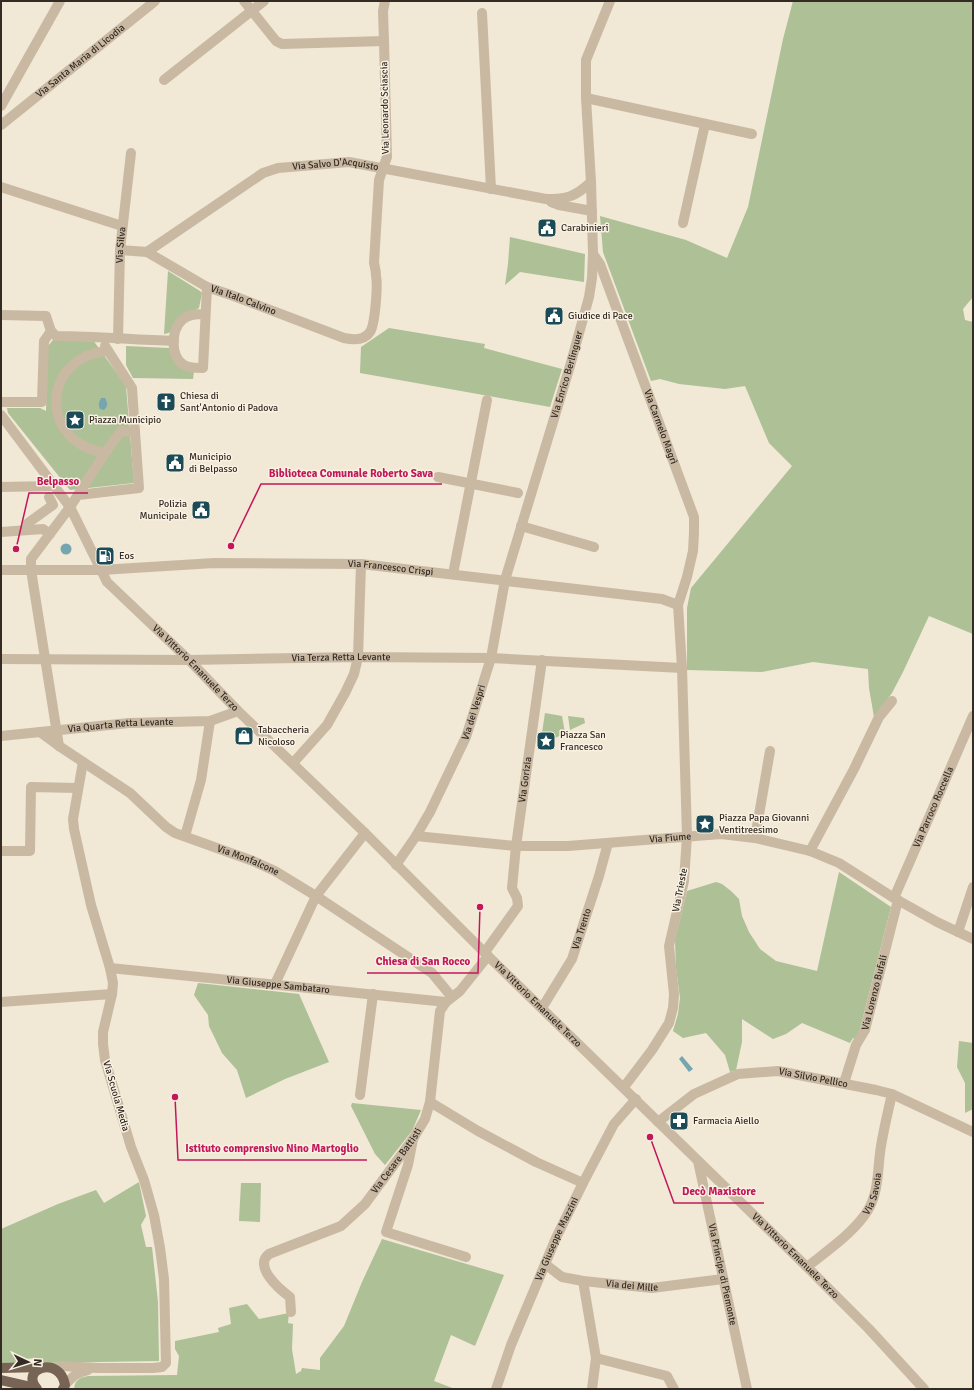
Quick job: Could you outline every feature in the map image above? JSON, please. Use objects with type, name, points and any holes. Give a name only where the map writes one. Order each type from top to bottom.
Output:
[{"type":"main road","points":[[37,1389],[32,1377],[34,1372],[39,1368],[50,1367]]},
{"type":"main road","points":[[1,1368],[50,1367],[61,1374],[64,1387]]},
{"type":"main road","points":[[1,1380],[37,1389]]},
{"type":"street","points":[[1,106],[60,1]]},
{"type":"street","name":"Via Santa Maria di Licodia","points":[[3,121],[155,1]]},
{"type":"street","points":[[244,1],[276,42],[282,44],[384,41]]},
{"type":"street","points":[[164,80],[264,1]]},
{"type":"street","name":"Via Leonardo Sciascia","points":[[370,333],[374,324],[377,276],[374,263],[380,180],[387,157],[384,41],[385,1]]},
{"type":"street","name":"Via Enrico Berlinguer","points":[[505,580],[570,366],[589,297],[592,278],[593,254],[591,182],[586,98],[586,60],[610,1]]},
{"type":"street","points":[[482,13],[491,189]]},
{"type":"street","points":[[586,98],[752,134]]},
{"type":"street","points":[[683,223],[705,124]]},
{"type":"street","name":"Via Silva","points":[[118,339],[120,250],[131,153]]},
{"type":"street","name":"Via Salvo D'Acquisto","points":[[147,252],[263,173],[278,168],[349,162],[546,199]]},
{"type":"street","points":[[546,199],[562,199],[572,197],[591,182]]},
{"type":"street","points":[[1,187],[122,226]]},
{"type":"street","points":[[546,199],[559,205],[592,211]]},
{"type":"street","name":"Via Italo Calvino","points":[[120,250],[147,252],[207,287],[231,294],[344,338],[354,340],[361,339],[370,333]]},
{"type":"street","name":"Via Carmelo Magrì","points":[[593,254],[600,264],[694,518],[693,551],[687,577],[678,604]]},
{"type":"street","points":[[205,314],[190,315],[182,319],[176,328],[174,341],[175,351],[179,360],[184,365],[203,368],[207,287]]},
{"type":"street","points":[[1,315],[46,316],[51,331],[56,336],[98,336],[118,339],[174,341]]},
{"type":"street","points":[[42,402],[44,341],[51,331]]},
{"type":"street","points":[[78,495],[140,488],[132,388],[98,336]]},
{"type":"street","points":[[105,453],[83,447],[66,433],[57,413],[56,402],[62,379],[76,362],[97,352],[108,351]]},
{"type":"street","points":[[453,574],[487,400]]},
{"type":"street","points":[[1,402],[56,402]]},
{"type":"street","name":"Via Vittorio Emanuele Terzo","points":[[1,415],[70,507],[107,582],[189,660],[238,711],[365,833],[486,954],[698,1160],[869,1329],[924,1389]]},
{"type":"street","points":[[59,746],[31,570],[31,559],[70,507],[121,431],[136,432]]},
{"type":"street","points":[[438,477],[518,493]]},
{"type":"street","points":[[1,487],[54,486]]},
{"type":"street","points":[[28,530],[28,523],[53,505],[49,497]]},
{"type":"street","points":[[521,526],[594,547]]},
{"type":"street","points":[[1,532],[43,530],[50,534]]},
{"type":"street","name":"Via Francesco Crispi","points":[[1,570],[101,570],[214,563],[361,564],[662,598],[678,604]]},
{"type":"street","points":[[293,763],[327,725],[354,674],[358,657],[361,564]]},
{"type":"street","name":"Via dei Vespri","points":[[396,865],[430,812],[466,737],[491,658],[505,580]]},
{"type":"street","name":"Via Trieste","points":[[624,1087],[652,1050],[669,1023],[673,1008],[674,994],[669,946],[684,881],[687,836],[682,668],[678,604]]},
{"type":"street","name":"Via Terza Retta Levante","points":[[1,659],[189,660],[358,657],[491,658],[682,668]]},
{"type":"street","name":"Via Gorizia","points":[[486,954],[517,902],[512,888],[516,846],[542,660]]},
{"type":"street","points":[[810,851],[854,769],[879,717],[892,701]]},
{"type":"street","name":"Via Quarta Retta Levante","points":[[1,736],[129,723],[210,721],[238,711]]},
{"type":"street","name":"Via Parroco Roccella","points":[[896,899],[973,716]]},
{"type":"street","points":[[185,836],[201,780],[210,721]]},
{"type":"street","name":"Via Monfalcone","points":[[40,732],[130,793],[166,827],[175,833],[253,861],[275,871],[316,896],[432,973],[448,999]]},
{"type":"street","points":[[755,838],[770,751]]},
{"type":"street","name":"Via Scuola Media","points":[[83,762],[73,818],[74,828],[91,905],[113,983],[102,1044],[131,1147],[144,1180],[154,1215],[164,1280],[166,1363],[162,1367],[154,1368],[98,1368]]},
{"type":"street","points":[[1,851],[30,851],[31,787],[78,788]]},
{"type":"street","points":[[275,984],[316,896],[365,833]]},
{"type":"street","name":"Via Fiume","points":[[416,836],[516,846],[568,846],[722,834],[755,838],[810,851],[840,862],[896,899],[937,922],[973,939]]},
{"type":"street","name":"Via Trento","points":[[542,1008],[572,959],[608,843]]},
{"type":"street","points":[[958,932],[973,887]]},
{"type":"street","name":"Via Lorenzo Bufali","points":[[844,1083],[856,1045],[865,1030],[896,899]]},
{"type":"street","name":"Via Cesare Battisti","points":[[291,1312],[290,1297],[280,1290],[268,1276],[263,1261],[265,1257],[269,1254],[341,1226],[365,1204],[413,1139],[425,1119],[430,1102],[440,1011],[448,999],[460,991],[486,954]]},
{"type":"street","name":"Via Giuseppe Sambataro","points":[[110,968],[372,994],[448,999]]},
{"type":"street","points":[[1,1002],[112,994]]},
{"type":"street","points":[[360,1095],[372,994]]},
{"type":"street","name":"Via Silvio Pellico","points":[[658,1122],[694,1094],[738,1074],[778,1071],[844,1083],[892,1094],[973,1132]]},
{"type":"street","name":"Via Savoia","points":[[807,1268],[850,1232],[865,1216],[870,1207],[876,1191],[880,1147],[892,1094]]},
{"type":"street","name":"Via Giuseppe Mazzini","points":[[496,1389],[511,1345],[545,1264],[583,1183],[614,1124],[636,1099]]},
{"type":"street","points":[[430,1102],[478,1131],[536,1162],[583,1183]]},
{"type":"street","points":[[413,1139],[408,1165],[386,1232],[466,1257]]},
{"type":"street","name":"Via Principe di Piemonte","points":[[698,1160],[748,1389]]},
{"type":"street","name":"Via dei Mille","points":[[545,1264],[562,1277],[583,1281],[652,1288],[723,1279]]},
{"type":"street","points":[[583,1281],[596,1358],[592,1389]]},
{"type":"street","points":[[596,1358],[667,1376],[674,1389]]},
{"type":"street","points":[[50,1367],[62,1366],[98,1368]]},
{"type":"street","points":[[64,1387],[72,1376],[98,1368]]},
{"type":"green space","points":[[793,1],[973,1],[973,297],[963,309],[965,320],[973,322],[973,634],[929,616],[892,693],[874,717],[869,688],[868,669],[813,662],[762,672],[687,670],[687,608],[691,588],[792,466],[769,443],[745,386],[725,389],[679,384],[660,379],[651,381],[603,252],[600,216],[686,240],[727,258],[748,207],[783,39]]},
{"type":"green space","points":[[510,237],[585,254],[584,282],[520,272],[505,285]]},
{"type":"green space","points":[[168,271],[202,293],[199,308],[190,314],[174,330],[164,334]]},
{"type":"green space","points":[[389,328],[485,344],[484,348],[562,369],[550,407],[360,373],[361,347]]},
{"type":"green space","points":[[53,340],[93,340],[126,386],[134,483],[70,490],[8,413],[7,408],[40,408],[46,411],[48,346]]},
{"type":"green space","points":[[126,346],[169,348],[194,371],[193,379],[133,378],[126,365]]},
{"type":"green space","points":[[545,713],[562,716],[565,733],[540,746]]},
{"type":"green space","points":[[568,716],[584,718],[585,723],[570,730]]},
{"type":"green space","points":[[839,872],[891,907],[860,1029],[855,1039],[853,1038],[850,1043],[802,1023],[786,1034],[773,1039],[742,1019],[742,1042],[736,1070],[730,1072],[725,1055],[706,1033],[683,1038],[673,1031],[678,1014],[680,998],[676,968],[675,940],[687,891],[716,882],[722,884],[739,899],[742,916],[749,932],[760,949],[776,961],[817,971]]},
{"type":"green space","points":[[198,983],[299,994],[329,1062],[285,1079],[246,1098],[237,1070],[222,1053],[209,1026],[208,1015],[194,995]]},
{"type":"green space","points":[[959,1041],[973,1043],[973,1109],[965,1113],[965,1083],[957,1067]]},
{"type":"green space","points":[[352,1103],[421,1110],[412,1131],[385,1165],[375,1154],[351,1106]]},
{"type":"green space","points":[[139,1182],[146,1216],[141,1225],[146,1247],[152,1247],[158,1302],[159,1361],[40,1363],[35,1358],[26,1359],[21,1363],[1,1363],[1,1229],[58,1204],[96,1190],[104,1203]]},
{"type":"green space","points":[[241,1183],[261,1183],[260,1222],[239,1221]]},
{"type":"green space","points":[[382,1239],[504,1275],[475,1346],[451,1335],[434,1381],[455,1389],[74,1389],[75,1383],[78,1380],[88,1376],[177,1375],[179,1356],[175,1349],[175,1341],[219,1332],[218,1328],[231,1324],[229,1308],[247,1304],[259,1319],[289,1313],[288,1323],[293,1324],[292,1349],[296,1374],[301,1371],[302,1368],[320,1370],[320,1358],[344,1326]]},
{"type":"water","points":[[101,398],[105,398],[107,403],[104,410],[100,409],[99,406]]},
{"type":"water","points":[[66,543],[70,545],[72,549],[70,553],[66,555],[62,553],[60,549],[62,545]]},
{"type":"water","points":[[682,1056],[693,1069],[689,1072],[679,1059]]},
{"type":"place","name":"Carabinieri","points":[[547,228]]},
{"type":"place","name":"Giudice di Pace","points":[[554,316]]},
{"type":"place","name":"Chiesa di Sant'Antonio di Padova","points":[[166,402]]},
{"type":"place","name":"Piazza Municipio","points":[[75,420]]},
{"type":"place","name":"Municipio di Belpasso","points":[[175,463]]},
{"type":"place","name":"Polizia Municipale","points":[[201,510]]},
{"type":"place","name":"Biblioteca Comunale Roberto Sava","points":[[231,546]]},
{"type":"place","name":"Belpasso","points":[[16,549]]},
{"type":"place","name":"Eos","points":[[105,556]]},
{"type":"place","name":"Tabaccheria Nicoloso","points":[[244,736]]},
{"type":"place","name":"Piazza San Francesco","points":[[546,741]]},
{"type":"place","name":"Piazza Papa Giovanni Ventitreesimo","points":[[705,824]]},
{"type":"place","name":"Chiesa di San Rocco","points":[[480,907]]},
{"type":"place","name":"Istituto comprensivo Nino Martoglio","points":[[175,1097]]},
{"type":"place","name":"Farmacia Aiello","points":[[679,1121]]},
{"type":"place","name":"Decò Maxistore","points":[[650,1137]]}]
